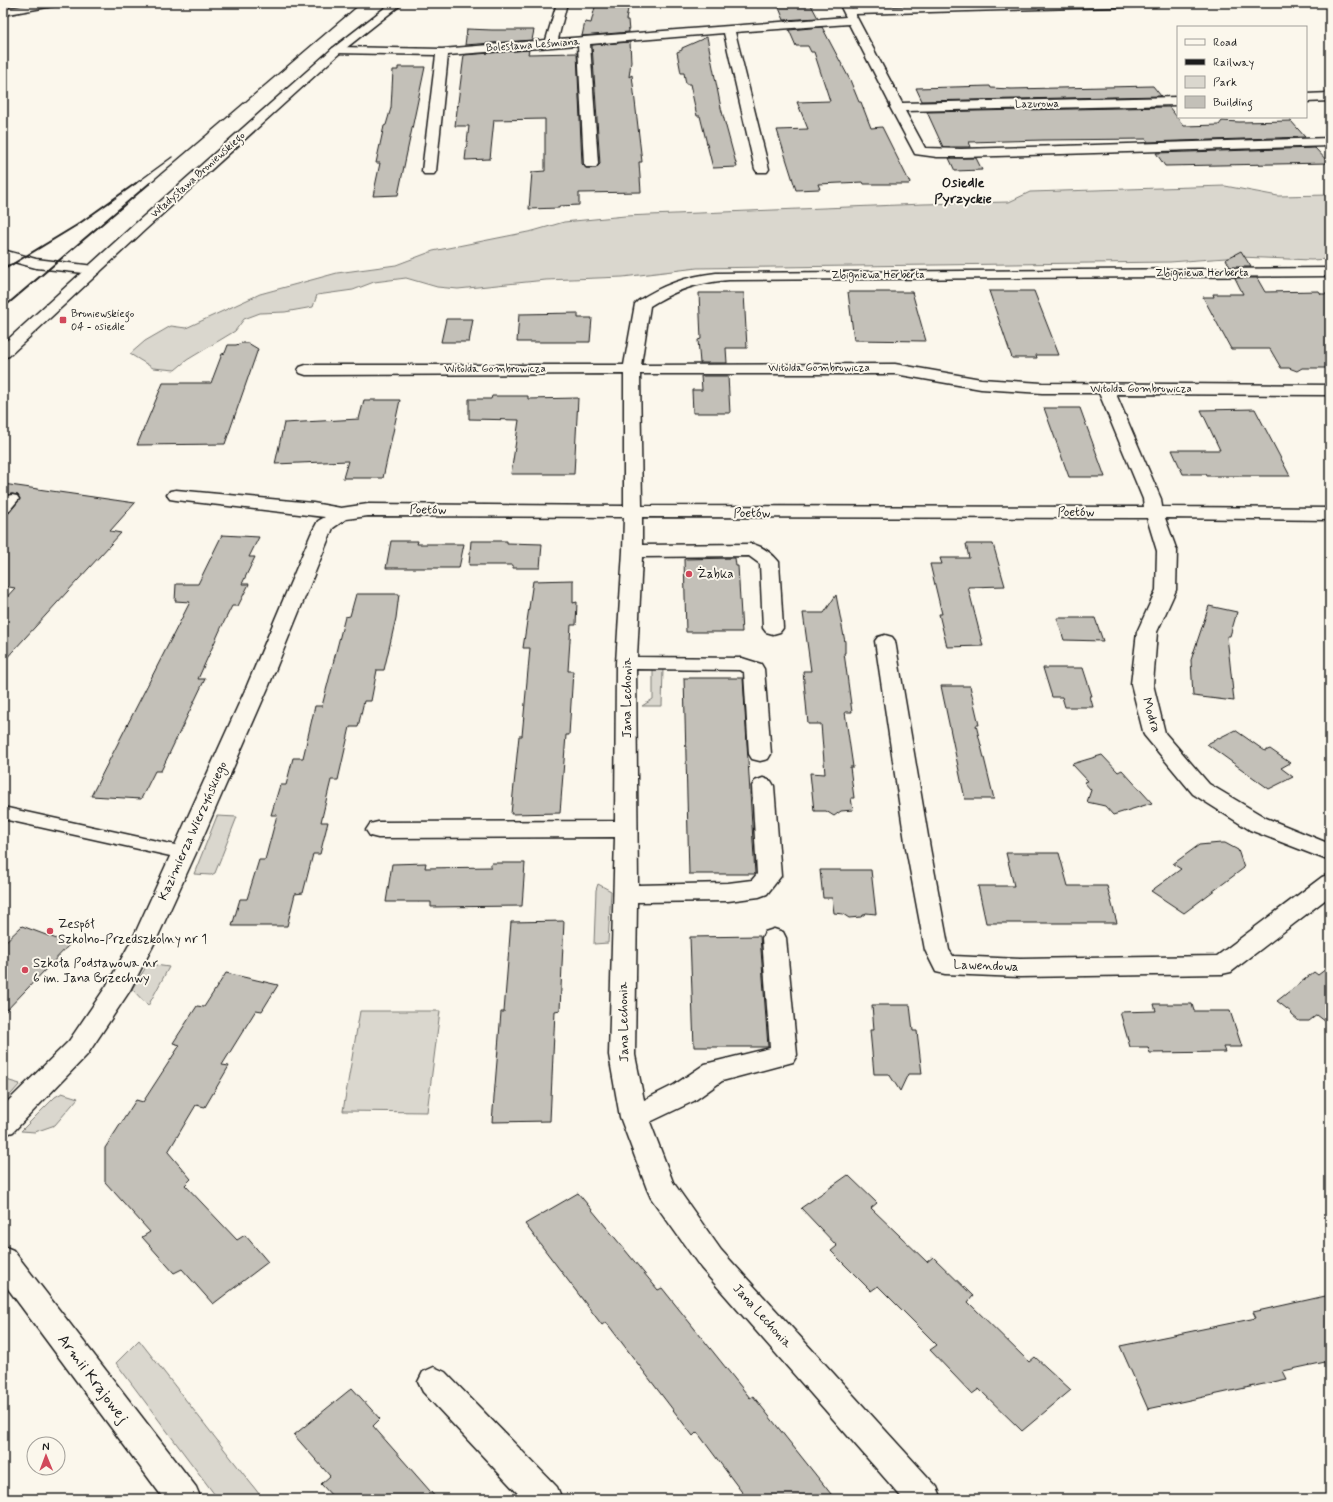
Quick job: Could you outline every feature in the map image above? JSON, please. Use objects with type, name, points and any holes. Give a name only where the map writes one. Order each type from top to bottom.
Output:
[{"type":"street","name":"Władysława Broniewskiego","points":[[3,353],[336,50],[398,3]]},
{"type":"street","points":[[551,44],[562,3]]},
{"type":"street","name":"Bolesława Leśmiana","points":[[336,50],[442,52],[551,44],[729,30],[847,11],[1156,3]]},
{"type":"street","points":[[847,11],[920,151],[937,153],[1330,142]]},
{"type":"street","points":[[729,30],[762,169]]},
{"type":"street","points":[[584,41],[591,164]]},
{"type":"street","points":[[428,172],[442,52]]},
{"type":"street","points":[[1307,98],[1330,97]]},
{"type":"street","name":"Lazurowa","points":[[896,107],[1177,101]]},
{"type":"street","points":[[7,259],[52,267],[94,270]]},
{"type":"street","name":"Zbigniewa Herberta","points":[[632,513],[632,368],[643,304],[667,289],[685,282],[714,277],[1330,272]]},
{"type":"street","name":"Witolda Gombrowicza","points":[[306,370],[632,368],[895,369],[981,384],[1042,388],[1330,390]]},
{"type":"street","points":[[1106,389],[1152,499],[1154,512]]},
{"type":"street","name":"Poetów","points":[[176,495],[313,509],[341,514],[368,510],[632,513],[1154,512],[1330,514]]},
{"type":"street","name":"Modra","points":[[1154,512],[1167,550],[1166,590],[1147,632],[1142,684],[1155,735],[1201,789],[1258,824],[1330,853]]},
{"type":"street","name":"Jana Lechonia","points":[[632,513],[633,551],[626,663],[627,829],[622,1055],[634,1117],[660,1189],[711,1259],[925,1499]]},
{"type":"street","name":"Kazimierza Wierzyńskiego","points":[[3,1124],[78,1048],[116,992],[146,936],[184,853],[257,688],[320,534],[325,525],[341,514]]},
{"type":"street","points":[[633,551],[753,550],[768,562],[773,628]]},
{"type":"street","name":"Lawendowa","points":[[885,641],[917,841],[937,950],[945,965],[1020,968],[1222,965],[1330,882]]},
{"type":"street","points":[[626,663],[742,664],[754,669],[760,754]]},
{"type":"street","points":[[625,894],[728,892],[759,888],[769,876],[763,786]]},
{"type":"street","points":[[378,830],[627,829]]},
{"type":"street","points":[[634,1117],[684,1093],[714,1072],[784,1054],[774,938]]},
{"type":"street","name":"Armii Krajowej","points":[[3,1259],[184,1499]]},
{"type":"street","points":[[434,1382],[545,1499]]},
{"type":"lane","points":[[3,12],[53,3]]},
{"type":"lane","points":[[3,812],[184,853]]},
{"type":"green space","points":[[1225,186],[1278,196],[1330,195],[1330,259],[1311,260],[1240,257],[1170,262],[697,268],[623,277],[546,280],[458,289],[437,287],[406,278],[374,282],[353,290],[317,295],[313,307],[285,312],[260,313],[244,319],[235,331],[187,360],[175,370],[153,368],[130,354],[145,341],[171,326],[186,328],[260,294],[337,273],[396,265],[433,251],[533,231],[564,222],[625,216],[1009,202],[1030,192]]},
{"type":"green space","points":[[653,669],[663,669],[662,706],[642,706],[653,699]]},
{"type":"green space","points":[[217,816],[237,817],[215,873],[211,875],[194,874]]},
{"type":"green space","points":[[598,884],[611,891],[608,943],[594,944],[596,890]]},
{"type":"green space","points":[[148,964],[169,967],[148,1006],[132,989]]},
{"type":"green space","points":[[360,1011],[440,1011],[427,1112],[343,1111]]},
{"type":"green space","points":[[3,1079],[20,1084],[3,1103]]},
{"type":"green space","points":[[62,1093],[78,1098],[55,1125],[35,1132],[21,1131],[55,1097]]},
{"type":"green space","points":[[139,1340],[263,1499],[218,1499],[116,1363]]},
{"type":"building","points":[[596,3],[629,3],[626,20],[628,20],[629,32],[582,36],[585,22],[591,23]]},
{"type":"building","points":[[777,3],[810,3],[818,18],[784,20]]},
{"type":"building","points":[[822,27],[850,80],[859,102],[861,102],[871,128],[882,127],[910,183],[909,184],[864,184],[863,182],[818,184],[820,189],[796,190],[777,130],[808,129],[797,102],[830,101],[814,52],[811,52],[808,46],[796,46],[789,30]]},
{"type":"building","points":[[467,29],[534,30],[532,40],[465,45]]},
{"type":"building","points":[[707,37],[721,108],[737,167],[713,168],[700,116],[697,116],[690,84],[686,84],[684,73],[681,73],[677,52],[682,50],[682,48]]},
{"type":"building","points":[[630,42],[631,62],[629,77],[632,75],[642,162],[639,162],[641,192],[579,193],[579,205],[559,206],[559,208],[529,209],[532,172],[545,171],[545,119],[494,120],[490,159],[465,160],[469,126],[455,126],[464,55],[529,50],[528,54],[577,53],[582,164],[586,168],[596,168],[600,164],[592,45]]},
{"type":"building","points":[[398,67],[425,67],[398,195],[373,196],[380,163],[376,163],[384,126],[386,125],[391,108],[393,70],[398,70]]},
{"type":"building","points":[[990,86],[991,88],[1011,89],[1153,86],[1161,96],[922,101],[916,88]]},
{"type":"building","points":[[1169,107],[1184,126],[1219,125],[1222,121],[1291,121],[1305,137],[1148,142],[1146,139],[969,142],[971,147],[943,147],[927,112]]},
{"type":"building","points":[[1315,148],[1329,163],[1165,166],[1156,153]]},
{"type":"building","points":[[949,158],[976,158],[982,170],[955,171]]},
{"type":"building","points":[[1241,251],[1251,267],[1230,267],[1226,259]]},
{"type":"building","points":[[1235,278],[1257,278],[1265,292],[1319,291],[1321,294],[1330,294],[1330,368],[1302,368],[1297,371],[1289,368],[1281,368],[1270,349],[1231,349],[1203,297],[1214,297],[1213,294],[1243,294]]},
{"type":"building","points":[[989,291],[1034,291],[1059,355],[1036,355],[1037,358],[1012,358]]},
{"type":"building","points":[[848,292],[912,292],[926,341],[854,340]]},
{"type":"building","points":[[699,293],[744,293],[747,348],[726,348],[727,363],[700,363],[698,340],[701,339]]},
{"type":"building","points":[[578,313],[578,318],[592,318],[590,342],[517,342],[519,314]]},
{"type":"building","points":[[446,319],[473,319],[469,342],[441,342]]},
{"type":"building","points":[[248,343],[258,349],[225,444],[137,445],[163,383],[211,383],[222,354],[225,353],[228,345]]},
{"type":"building","points":[[701,376],[728,376],[730,413],[693,413],[692,390],[702,390]]},
{"type":"building","points":[[492,396],[528,396],[528,399],[578,398],[574,474],[511,474],[519,420],[469,419],[469,399],[491,399]]},
{"type":"building","points":[[364,400],[400,400],[383,478],[343,478],[348,461],[275,464],[284,423],[359,419]]},
{"type":"building","points":[[1044,408],[1080,408],[1105,477],[1069,477]]},
{"type":"building","points":[[1255,409],[1290,476],[1207,476],[1206,474],[1183,474],[1172,450],[1220,450],[1201,410]]},
{"type":"building","points":[[3,484],[135,503],[110,531],[121,533],[3,662],[3,601],[15,588],[3,586],[3,514],[9,513],[20,499],[18,495],[12,494],[3,498]]},
{"type":"building","points":[[222,535],[259,537],[249,557],[255,557],[242,584],[249,584],[238,606],[232,606],[221,628],[198,679],[205,679],[161,771],[155,771],[141,799],[91,796],[190,602],[175,601],[176,584],[198,584]]},
{"type":"building","points":[[391,541],[418,541],[417,544],[464,544],[459,568],[386,568]]},
{"type":"building","points":[[471,541],[507,541],[507,543],[542,544],[540,568],[513,568],[513,565],[469,565]]},
{"type":"building","points":[[966,544],[993,544],[1005,586],[968,587],[983,646],[947,647],[939,614],[942,614],[930,564],[942,564],[940,558],[969,558]]},
{"type":"building","points":[[735,558],[736,566],[738,566],[742,632],[686,632],[684,559]]},
{"type":"building","points":[[573,580],[573,603],[577,602],[576,625],[571,625],[568,671],[573,671],[569,735],[566,735],[560,813],[511,814],[519,736],[522,736],[530,648],[523,648],[533,581]]},
{"type":"building","points":[[356,594],[399,594],[396,618],[384,670],[377,670],[371,701],[364,701],[358,727],[350,727],[338,780],[331,780],[321,822],[328,822],[320,854],[313,854],[303,893],[295,894],[287,926],[232,926],[240,899],[247,899],[259,860],[265,860],[277,815],[271,815],[280,785],[286,785],[293,758],[303,758],[315,706],[322,706],[345,617],[350,616]]},
{"type":"building","points":[[836,595],[845,642],[844,653],[852,712],[845,712],[853,767],[850,767],[854,798],[851,798],[853,810],[841,811],[834,816],[826,811],[814,811],[810,773],[825,774],[821,724],[808,724],[803,671],[811,671],[803,613],[824,613]]},
{"type":"building","points":[[1209,606],[1237,612],[1230,636],[1227,636],[1234,701],[1193,696],[1191,660]]},
{"type":"building","points":[[1057,618],[1095,618],[1103,641],[1064,640]]},
{"type":"building","points":[[1043,668],[1083,668],[1092,696],[1090,696],[1093,707],[1065,707],[1062,697],[1052,697]]},
{"type":"building","points":[[684,678],[743,678],[755,874],[689,874]]},
{"type":"building","points":[[941,686],[970,686],[979,725],[976,725],[994,799],[965,799]]},
{"type":"building","points":[[1235,730],[1265,751],[1270,749],[1290,763],[1281,768],[1293,777],[1269,789],[1207,744]]},
{"type":"building","points":[[1102,755],[1118,772],[1122,770],[1152,803],[1113,815],[1105,806],[1087,802],[1091,790],[1084,782],[1088,781],[1072,764]]},
{"type":"building","points":[[1225,843],[1238,850],[1244,868],[1184,913],[1151,891],[1181,869],[1173,864],[1199,845]]},
{"type":"building","points":[[1006,853],[1059,853],[1068,886],[1107,886],[1117,923],[986,923],[978,886],[1014,886]]},
{"type":"building","points":[[426,863],[425,868],[491,867],[491,863],[525,863],[522,906],[431,907],[431,902],[386,902],[392,864]]},
{"type":"building","points":[[820,870],[871,870],[876,914],[866,913],[861,917],[849,918],[843,914],[834,913],[832,898],[823,898]]},
{"type":"building","points":[[564,921],[560,1010],[555,1011],[550,1121],[492,1122],[501,1012],[504,1012],[511,922]]},
{"type":"building","name":"Szkoła Podstawowa nr 6 im. Jana Brzechwy","points":[[22,926],[70,944],[3,1014],[3,944]]},
{"type":"building","points":[[760,936],[768,1047],[694,1047],[690,937]]},
{"type":"building","points":[[1330,966],[1330,1025],[1317,1015],[1309,1021],[1299,1021],[1292,1015],[1291,1012],[1277,1001],[1314,972],[1318,975]]},
{"type":"building","points":[[226,973],[278,985],[262,1011],[256,1010],[222,1065],[229,1066],[205,1107],[196,1105],[168,1152],[191,1179],[185,1185],[237,1240],[245,1235],[268,1262],[213,1304],[182,1269],[174,1273],[142,1237],[150,1232],[105,1182],[105,1148],[136,1100],[143,1102],[180,1045],[173,1043],[197,1006],[204,1007]]},
{"type":"building","points":[[1154,1004],[1192,1004],[1194,1011],[1230,1011],[1242,1047],[1223,1047],[1225,1052],[1150,1053],[1148,1047],[1130,1047],[1120,1012],[1156,1011]]},
{"type":"building","points":[[872,1005],[910,1005],[913,1031],[917,1031],[922,1074],[908,1074],[900,1091],[889,1074],[874,1074],[870,1030],[874,1030]]},
{"type":"building","points":[[848,1175],[877,1203],[871,1208],[927,1262],[933,1257],[973,1296],[968,1302],[1029,1362],[1035,1357],[1071,1390],[1022,1431],[979,1389],[972,1394],[930,1350],[937,1345],[878,1286],[871,1291],[831,1251],[837,1246],[801,1208]]},
{"type":"building","points":[[578,1193],[658,1290],[662,1288],[750,1398],[753,1396],[835,1499],[747,1499],[697,1432],[693,1436],[606,1322],[602,1325],[525,1224]]},
{"type":"building","points":[[1330,1295],[1330,1361],[1283,1371],[1287,1379],[1148,1409],[1120,1346],[1256,1318],[1253,1312]]},
{"type":"building","points":[[352,1388],[380,1419],[373,1426],[437,1499],[335,1499],[321,1484],[330,1476],[294,1435]]},
{"type":"railway","points":[[149,184],[361,3]]},
{"type":"railway","points":[[135,184],[172,157]]},
{"type":"railway","points":[[3,270],[77,225],[136,183]]},
{"type":"railway","points":[[3,308],[150,183]]},
{"type":"place","name":"Broniewskiego 04 - osiedle","points":[[63,320]]},
{"type":"place","name":"Żabka","points":[[689,574]]},
{"type":"place","name":"Zespół Szkolno-Przedszkolny nr 1","points":[[50,931]]},
{"type":"place","name":"Szkoła Podstawowa nr 6 im. Jana Brzechwy","points":[[25,970]]},
{"type":"district","name":"Osiedle Pyrzyckie","points":[[963,192]]}]
